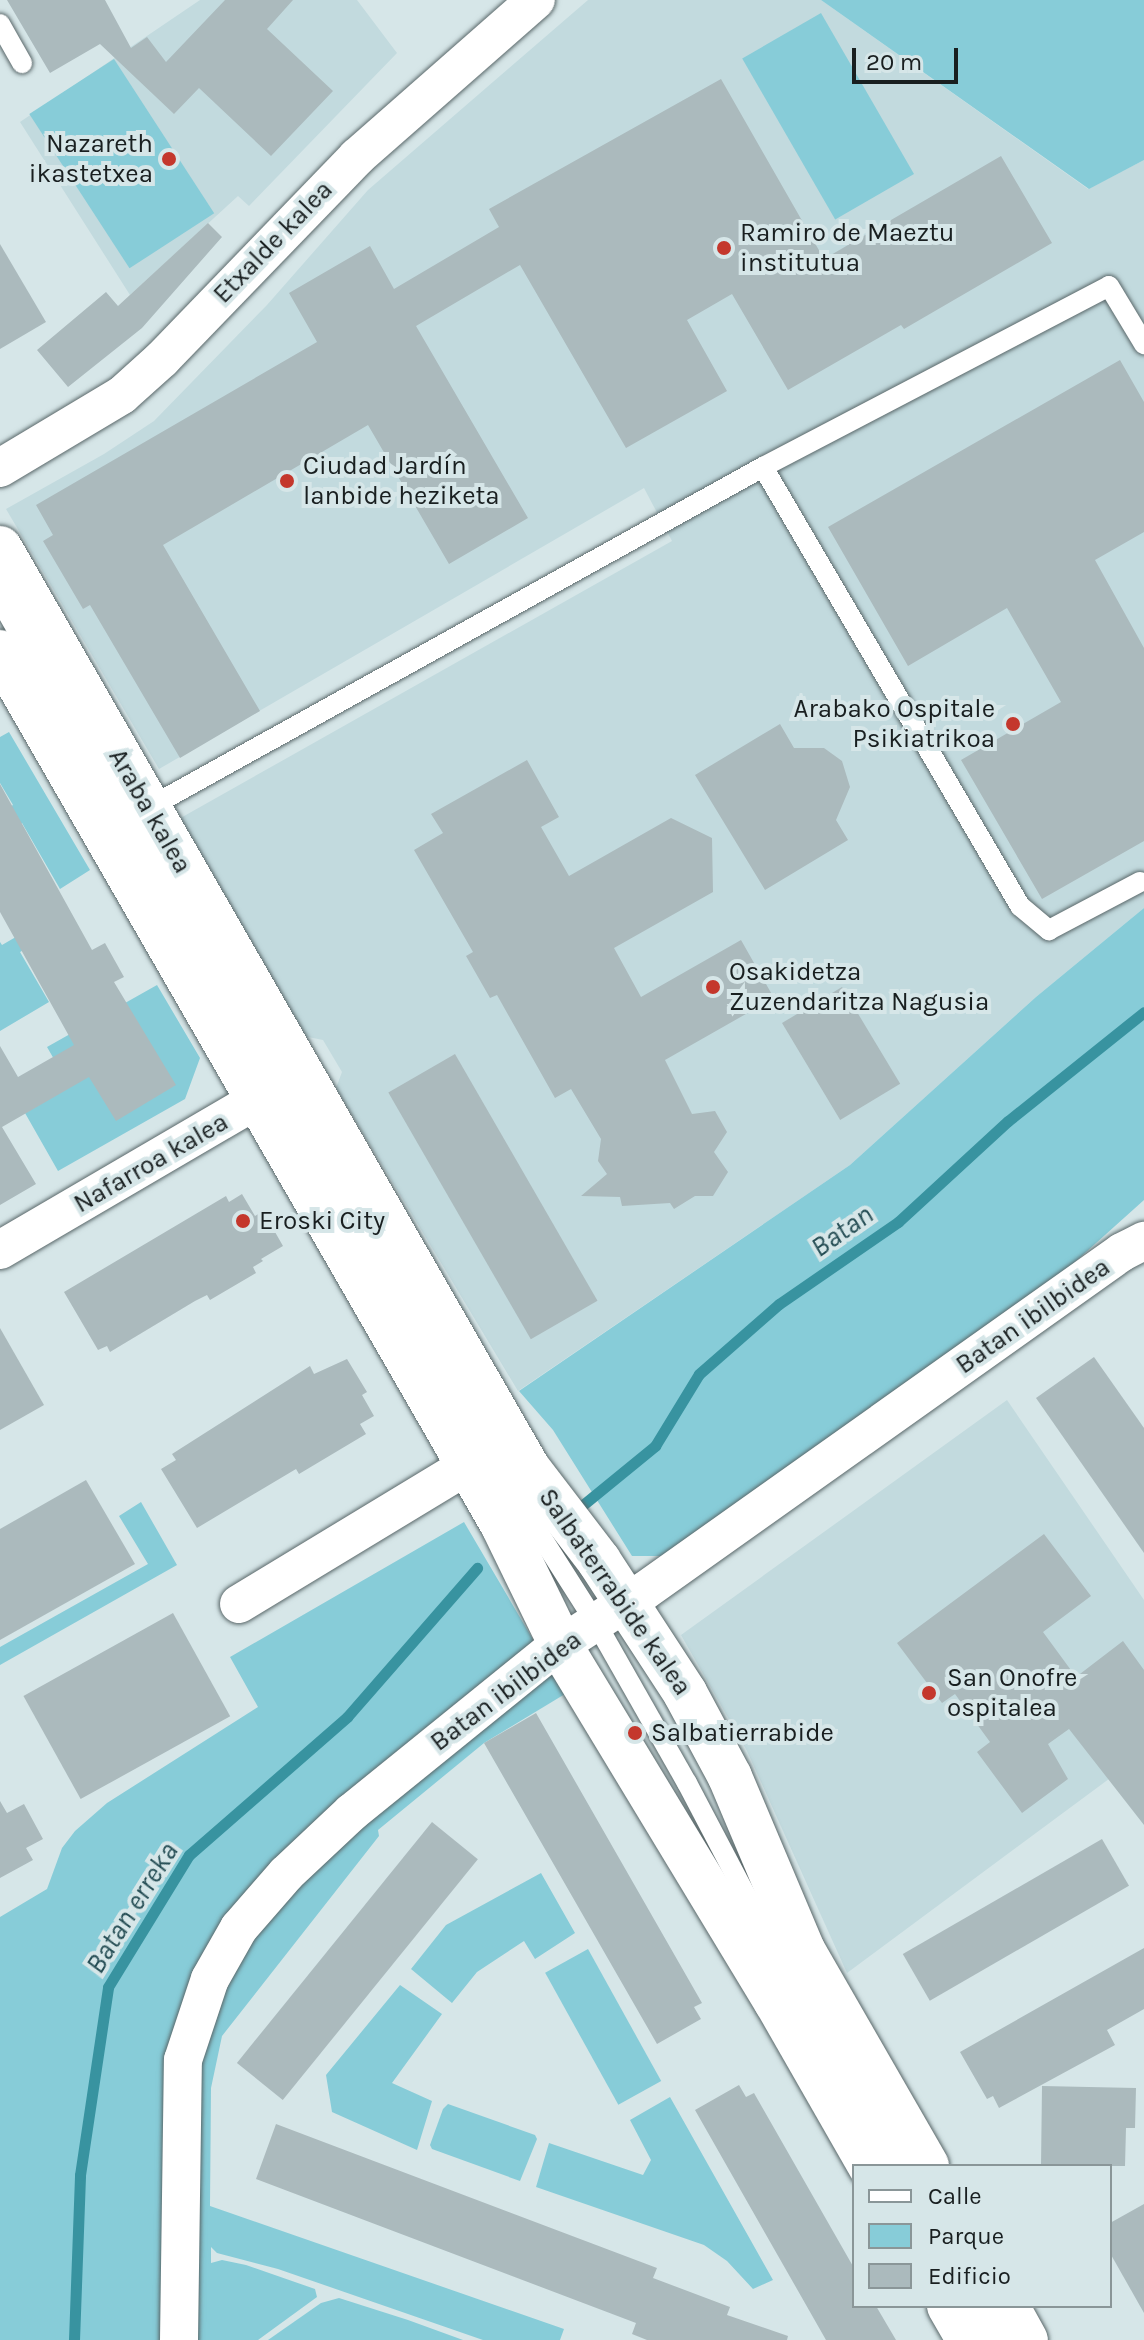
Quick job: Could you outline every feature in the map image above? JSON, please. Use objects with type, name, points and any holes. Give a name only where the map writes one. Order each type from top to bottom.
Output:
[{"type":"street","name":"Etxalde kalea","points":[[0,468],[122,395],[162,359],[357,157],[536,0]]},
{"type":"street","name":"Araba kalea","points":[[0,548],[148,808],[279,1087]]},
{"type":"street","name":"Araba kalea","points":[[0,652],[279,1087]]},
{"type":"street","name":"Nafarroa kalea","points":[[0,1250],[279,1087]]},
{"type":"street","name":"Salbaterrabide kalea","points":[[279,1087],[478,1459],[502,1524],[595,1624],[712,1741],[803,1950],[926,2164]]},
{"type":"street","name":"Salbaterrabide kalea","points":[[279,1087],[528,1468],[595,1624],[776,2002],[869,2164]]},
{"type":"street","name":"Batan ibilbidea","points":[[179,2340],[183,2060],[210,1979],[239,1928],[286,1874],[352,1812],[595,1624],[1122,1252],[1144,1241]]},
{"type":"street","points":[[239,1604],[478,1459]]},
{"type":"street","points":[[950,2308],[969,2340]]},
{"type":"street","points":[[1008,2308],[1026,2340]]},
{"type":"lane","points":[[0,24],[22,63]]},
{"type":"lane","points":[[148,808],[763,467],[1109,286],[1144,344]]},
{"type":"lane","points":[[763,467],[1020,906],[1049,930],[1140,882]]},
{"type":"lane","name":"Araba kalea","points":[[0,600],[279,1087]]},
{"type":"lane","name":"Salbaterrabide kalea","points":[[595,1624],[896,2164]]},
{"type":"lane","points":[[978,2308],[996,2340]]},
{"type":"shaded area","name":"Nazareth ikastetxea","points":[[200,0],[357,0],[397,53],[249,206],[238,196],[130,295],[20,122]]},
{"type":"shaded area","points":[[588,0],[821,0],[1088,189],[1144,160],[1144,908],[1036,997],[850,1165],[518,1391],[336,1088],[342,1072],[323,1040],[303,1036],[177,820],[672,541],[644,488],[159,769],[6,509],[104,454],[154,421],[267,305],[368,190]]},
{"type":"shaded area","name":"San Onofre ospitalea","points":[[1007,1400],[1144,1600],[1144,1753],[847,1973],[747,1751],[681,1635]]},
{"type":"green space","points":[[821,0],[1144,0],[1144,160],[1089,189]]},
{"type":"green space","points":[[821,13],[914,174],[835,220],[742,58]]},
{"type":"green space","points":[[114,59],[214,213],[130,268],[29,114]]},
{"type":"green space","points":[[9,732],[90,870],[60,889],[22,823],[0,835],[0,813],[13,805],[0,783],[0,737]]},
{"type":"green space","points":[[1144,908],[1144,1200],[1066,1270],[664,1556],[632,1556],[553,1430],[519,1391],[850,1165],[1036,997]]},
{"type":"green space","points":[[40,923],[47,937],[20,952],[49,1002],[0,1031],[0,942],[2,945]]},
{"type":"green space","points":[[157,985],[200,1058],[185,1099],[58,1171],[25,1113],[70,1087],[47,1047]]},
{"type":"green space","points":[[141,1502],[177,1565],[0,1665],[0,1647],[148,1564],[119,1516]]},
{"type":"green space","points":[[464,1522],[565,1694],[484,1743],[378,1830],[379,1836],[222,2036],[211,2088],[210,2206],[564,2329],[560,2340],[483,2340],[278,2269],[217,2253],[211,2247],[211,2263],[222,2260],[246,2265],[315,2289],[317,2297],[258,2340],[0,2340],[0,1917],[47,1889],[62,1848],[75,1831],[107,1803],[258,1707],[230,1657]]},
{"type":"green space","points":[[541,1873],[575,1933],[535,1959],[524,1941],[477,1972],[452,2003],[411,1969],[446,1925]]},
{"type":"green space","points":[[588,1949],[661,2081],[618,2105],[545,1973]]},
{"type":"green space","points":[[400,1985],[442,2014],[392,2083],[432,2101],[417,2150],[332,2112],[326,2075]]},
{"type":"green space","points":[[670,2097],[773,2280],[753,2289],[727,2261],[704,2245],[536,2187],[549,2143],[643,2175],[651,2160],[630,2120]]},
{"type":"green space","points":[[448,2104],[535,2135],[537,2139],[520,2181],[432,2149],[430,2145],[443,2109]]},
{"type":"green space","points":[[339,2298],[463,2340],[268,2340],[321,2303]]},
{"type":"building","points":[[7,0],[105,0],[131,48],[147,37],[166,62],[225,0],[293,0],[267,29],[333,91],[271,156],[199,88],[174,114],[100,44],[50,73]]},
{"type":"building","points":[[721,79],[824,259],[1001,156],[1052,243],[904,329],[901,325],[788,390],[732,294],[687,320],[727,391],[626,448],[520,265],[416,326],[528,518],[449,564],[368,425],[163,545],[260,711],[180,758],[90,605],[83,609],[43,541],[53,535],[36,505],[317,342],[289,293],[370,246],[394,289],[499,227],[489,209]]},
{"type":"building","points":[[208,223],[222,237],[142,328],[68,387],[37,350],[106,292],[118,306]]},
{"type":"building","points":[[0,244],[46,322],[0,349]]},
{"type":"building","points":[[1120,360],[1144,402],[1144,532],[1095,560],[1144,648],[1144,841],[1042,899],[961,760],[1061,702],[1007,608],[908,666],[828,527]]},
{"type":"building","points":[[780,724],[794,748],[824,748],[842,761],[850,787],[836,820],[848,840],[765,890],[695,775]]},
{"type":"building","name":"Osakidetza Zuzendaritza Nagusia","points":[[527,760],[559,817],[541,827],[569,876],[671,818],[712,838],[713,892],[614,948],[641,997],[741,940],[774,998],[665,1060],[692,1114],[715,1111],[727,1132],[714,1152],[728,1172],[713,1196],[695,1196],[674,1209],[670,1203],[622,1206],[620,1197],[581,1196],[607,1174],[598,1161],[601,1139],[571,1089],[555,1098],[497,995],[490,998],[466,956],[473,952],[414,850],[443,833],[431,814]]},
{"type":"building","points":[[0,784],[92,950],[105,943],[124,977],[114,982],[176,1085],[116,1121],[89,1077],[2,1127],[36,1184],[0,1205],[0,1046],[18,1077],[74,1045],[0,912]]},
{"type":"building","points":[[842,987],[900,1084],[840,1120],[782,1023]]},
{"type":"building","points":[[455,1054],[598,1301],[531,1339],[388,1092]]},
{"type":"building","points":[[242,1194],[255,1216],[263,1211],[283,1246],[253,1267],[256,1273],[210,1300],[207,1295],[195,1301],[110,1352],[107,1346],[98,1350],[64,1292],[226,1196],[229,1202]]},
{"type":"building","points":[[0,1328],[44,1405],[0,1430]]},
{"type":"building","points":[[1094,1357],[1144,1428],[1144,1553],[1036,1398]]},
{"type":"building","points":[[347,1359],[367,1392],[362,1395],[374,1416],[360,1424],[366,1434],[299,1474],[296,1469],[197,1528],[161,1469],[176,1460],[172,1454],[310,1366],[314,1374]]},
{"type":"building","points":[[86,1480],[135,1564],[0,1640],[0,1529]]},
{"type":"building","points":[[1044,1534],[1091,1596],[1043,1632],[1076,1677],[1123,1641],[1144,1670],[1144,1825],[1069,1729],[1048,1744],[1068,1779],[1022,1813],[977,1752],[990,1742],[955,1694],[942,1703],[897,1643]]},
{"type":"building","points":[[173,1613],[230,1716],[81,1799],[23,1696]]},
{"type":"building","points":[[536,1713],[702,2003],[694,2007],[701,2019],[657,2044],[484,1743]]},
{"type":"building","points":[[0,1801],[7,1813],[24,1804],[43,1839],[26,1848],[33,1860],[0,1878]]},
{"type":"building","points":[[432,1822],[478,1859],[283,2100],[237,2063]]},
{"type":"building","points":[[1102,1839],[1129,1886],[930,2001],[903,1954]]},
{"type":"building","points":[[1144,1948],[1144,2009],[1107,2030],[1115,2045],[999,2108],[993,2096],[987,2099],[960,2052]]},
{"type":"building","points":[[739,2085],[746,2097],[754,2093],[852,2264],[852,2308],[877,2308],[896,2340],[826,2340],[695,2110]]},
{"type":"building","points":[[1042,2086],[1136,2088],[1135,2128],[1126,2128],[1125,2166],[1041,2164]]},
{"type":"building","points":[[276,2124],[657,2268],[653,2278],[730,2307],[727,2315],[788,2336],[787,2340],[647,2340],[632,2334],[636,2323],[256,2179]]},
{"type":"building","points":[[1144,2204],[1144,2313],[1112,2257],[1112,2222]]},
{"type":"waterway","name":"Batan","points":[[584,1504],[655,1446],[699,1374],[779,1304],[898,1222],[1008,1121],[1144,1012]]},
{"type":"waterway","name":"Batan erreka","points":[[74,2340],[80,2175],[108,1987],[189,1855],[347,1717],[477,1568]]},
{"type":"place","name":"Nazareth ikastetxea","points":[[169,159]]},
{"type":"place","name":"Ramiro de Maeztu institutua","points":[[724,248]]},
{"type":"place","name":"Ciudad Jardín lanbide heziketa","points":[[287,481]]},
{"type":"place","name":"Arabako Ospitale Psikiatrikoa","points":[[1013,724]]},
{"type":"place","name":"Osakidetza Zuzendaritza Nagusia","points":[[713,987]]},
{"type":"place","name":"Eroski City","points":[[243,1221]]},
{"type":"place","name":"San Onofre ospitalea","points":[[929,1693]]},
{"type":"place","name":"Salbatierrabide","points":[[635,1733]]}]
